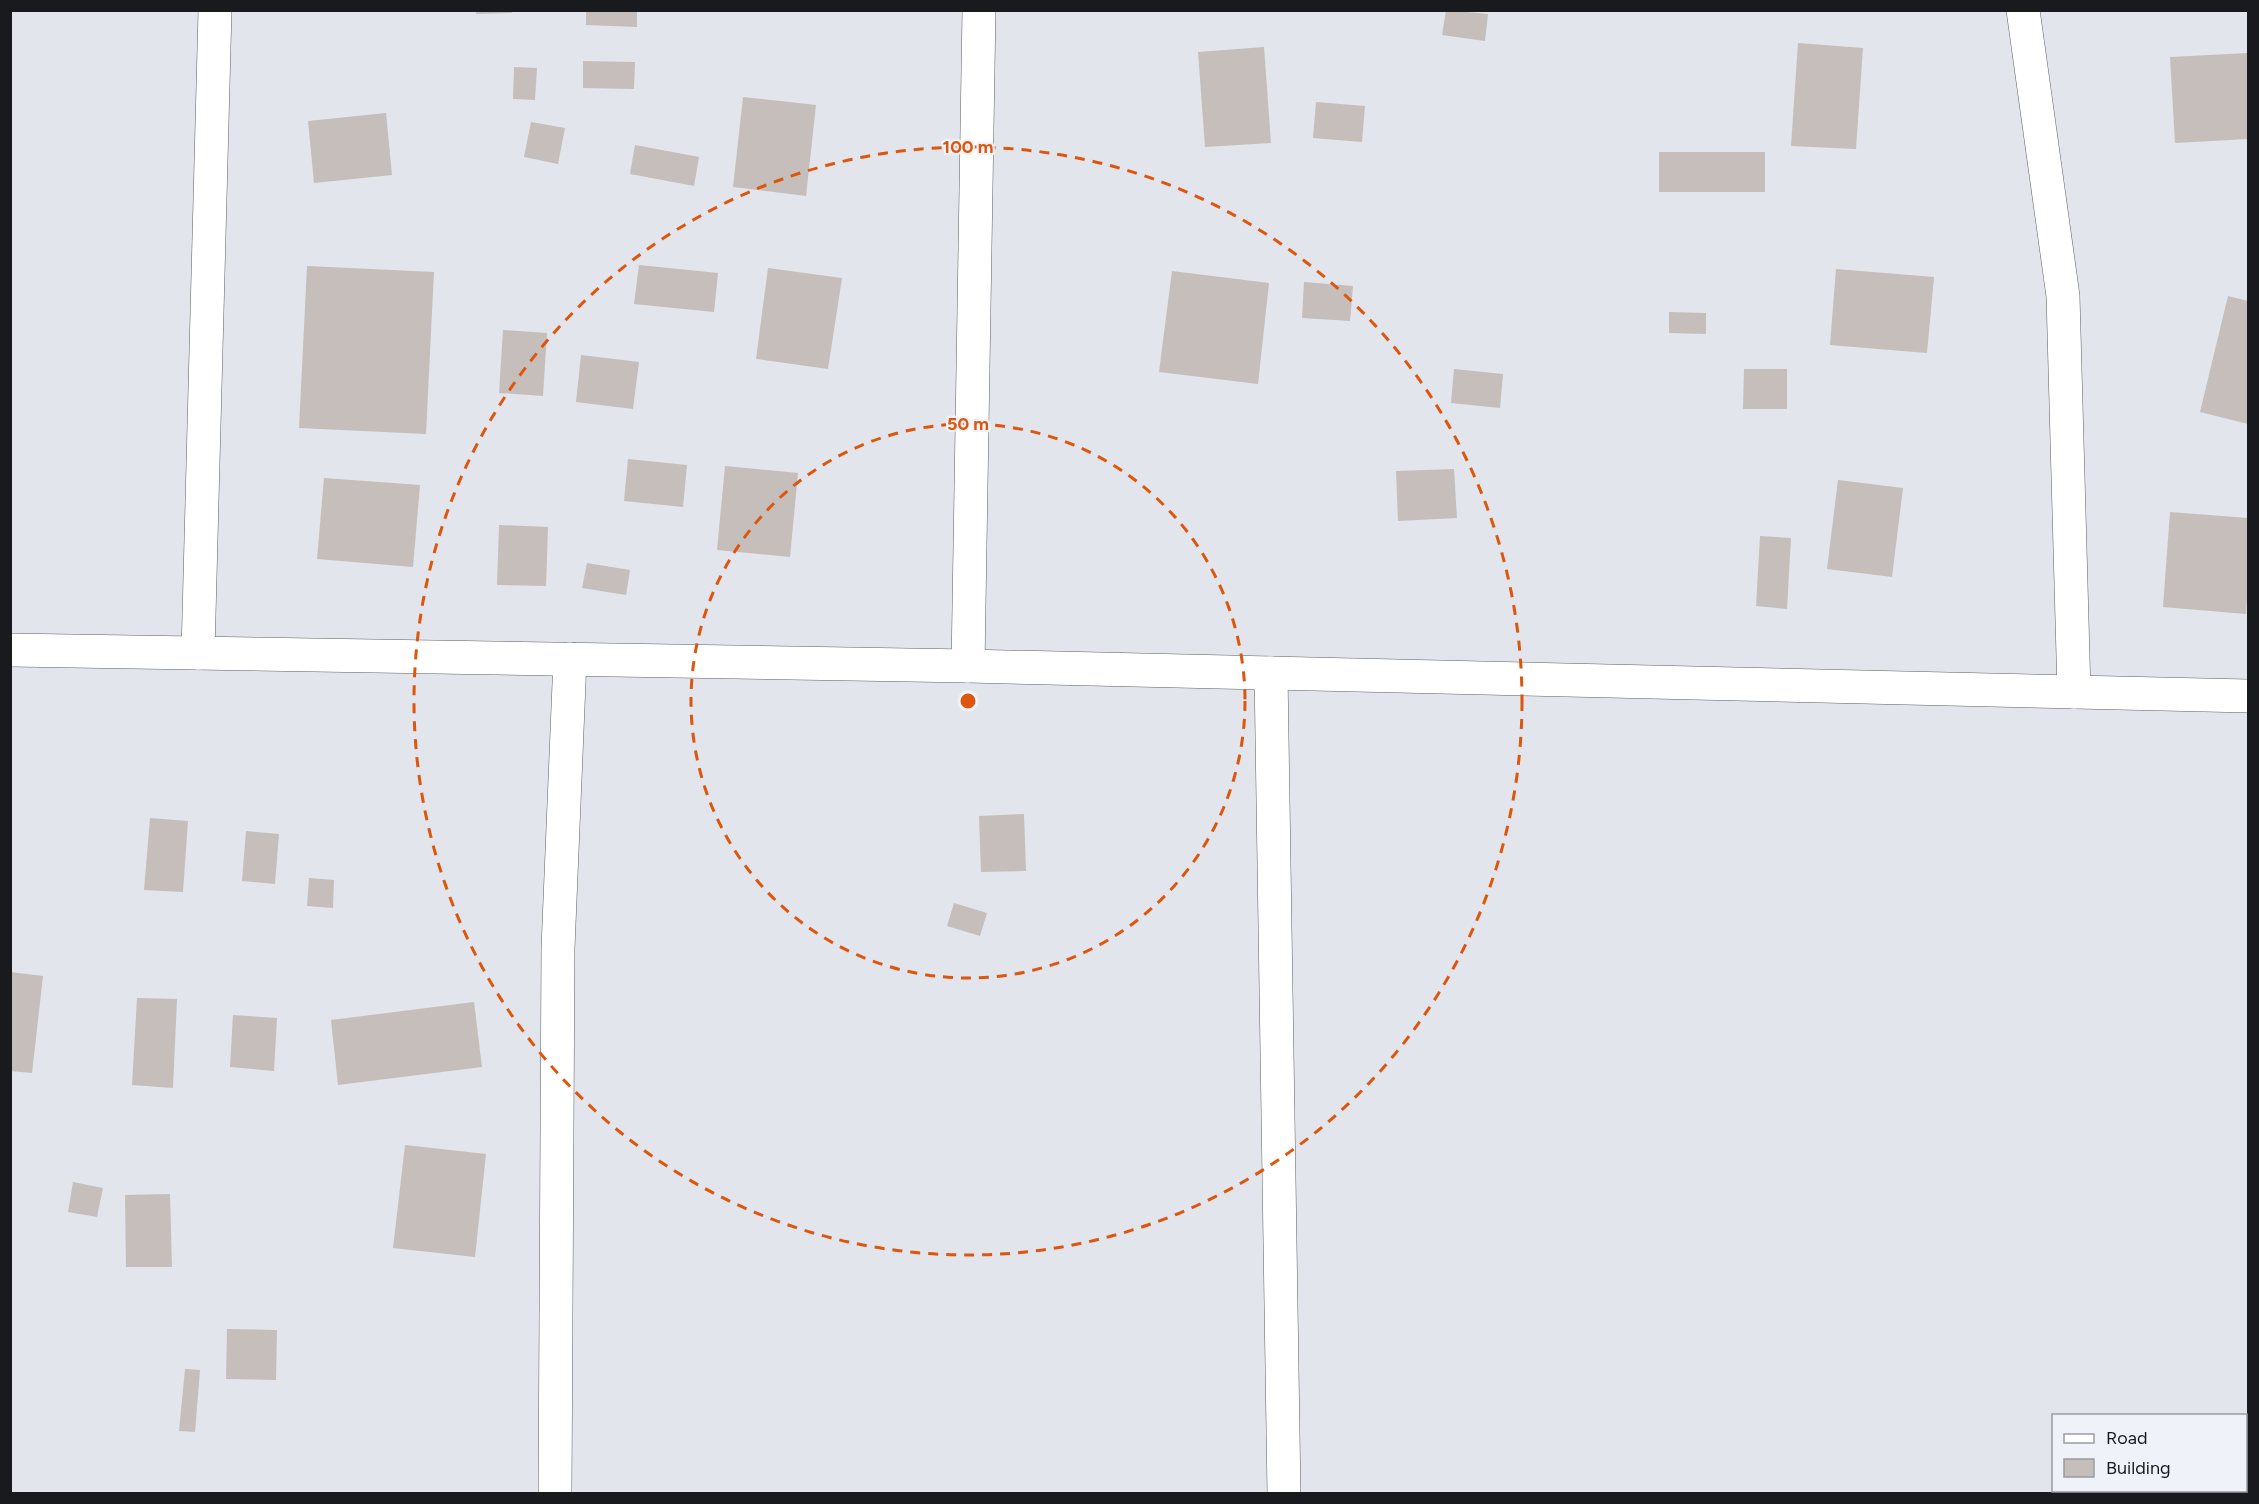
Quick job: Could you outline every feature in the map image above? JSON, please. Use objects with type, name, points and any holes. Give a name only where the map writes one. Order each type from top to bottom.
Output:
[{"type":"street","points":[[198,654],[215,10]]},
{"type":"street","points":[[968,666],[979,10]]},
{"type":"street","points":[[2024,10],[2063,296],[2074,692]]},
{"type":"street","points":[[10,650],[968,666],[2248,696]]},
{"type":"street","points":[[555,1494],[558,948],[570,659]]},
{"type":"street","points":[[1271,674],[1284,1494]]},
{"type":"building","points":[[476,10],[512,10],[512,13],[476,14]]},
{"type":"building","points":[[586,10],[637,10],[637,27],[586,25]]},
{"type":"building","points":[[1446,10],[1488,14],[1485,41],[1442,35]]},
{"type":"building","points":[[1798,43],[1863,48],[1856,149],[1791,146]]},
{"type":"building","points":[[1264,47],[1271,143],[1205,147],[1198,52]]},
{"type":"building","points":[[2248,53],[2248,139],[2175,143],[2170,57]]},
{"type":"building","points":[[583,61],[635,62],[634,89],[583,88]]},
{"type":"building","points":[[514,67],[537,68],[535,100],[513,99]]},
{"type":"building","points":[[743,97],[816,105],[806,196],[733,187]]},
{"type":"building","points":[[1316,102],[1365,106],[1362,142],[1313,138]]},
{"type":"building","points":[[386,113],[392,175],[314,183],[308,121]]},
{"type":"building","points":[[531,122],[565,128],[558,164],[524,157]]},
{"type":"building","points":[[635,145],[699,157],[694,186],[630,174]]},
{"type":"building","points":[[1659,152],[1765,152],[1765,192],[1659,192]]},
{"type":"building","points":[[639,265],[718,273],[714,312],[634,304]]},
{"type":"building","points":[[307,266],[434,272],[426,434],[299,428]]},
{"type":"building","points":[[768,268],[842,278],[828,369],[756,359]]},
{"type":"building","points":[[1836,269],[1934,277],[1927,353],[1830,345]]},
{"type":"building","points":[[1172,271],[1269,283],[1258,384],[1159,372]]},
{"type":"building","points":[[1304,282],[1353,286],[1350,321],[1302,318]]},
{"type":"building","points":[[2228,296],[2248,301],[2248,424],[2200,412]]},
{"type":"building","points":[[1669,312],[1706,313],[1706,334],[1669,333]]},
{"type":"building","points":[[503,330],[547,333],[543,396],[499,393]]},
{"type":"building","points":[[581,355],[639,362],[633,409],[576,402]]},
{"type":"building","points":[[1454,369],[1503,374],[1500,408],[1451,403]]},
{"type":"building","points":[[1744,369],[1787,369],[1787,409],[1743,409]]},
{"type":"building","points":[[628,459],[687,465],[683,507],[624,501]]},
{"type":"building","points":[[725,466],[798,473],[790,557],[717,550]]},
{"type":"building","points":[[1454,469],[1457,518],[1398,521],[1396,471]]},
{"type":"building","points":[[324,478],[420,485],[413,567],[317,559]]},
{"type":"building","points":[[1838,480],[1903,488],[1892,577],[1827,569]]},
{"type":"building","points":[[2170,512],[2248,518],[2246,614],[2163,607]]},
{"type":"building","points":[[499,525],[548,527],[546,586],[497,585]]},
{"type":"building","points":[[1760,536],[1791,538],[1787,609],[1756,606]]},
{"type":"building","points":[[587,563],[630,570],[626,595],[582,588]]},
{"type":"building","points":[[1024,814],[1026,871],[981,872],[979,816]]},
{"type":"building","points":[[150,818],[188,821],[183,892],[144,890]]},
{"type":"building","points":[[246,831],[279,834],[275,884],[242,881]]},
{"type":"building","points":[[309,878],[334,880],[333,908],[307,906]]},
{"type":"building","points":[[954,903],[987,913],[980,936],[947,926]]},
{"type":"building","points":[[10,972],[43,976],[32,1073],[10,1071]]},
{"type":"building","points":[[137,998],[177,999],[173,1088],[132,1085]]},
{"type":"building","points":[[474,1002],[482,1067],[338,1085],[331,1020]]},
{"type":"building","points":[[233,1015],[277,1018],[274,1071],[230,1067]]},
{"type":"building","points":[[405,1145],[486,1154],[475,1257],[393,1248]]},
{"type":"building","points":[[73,1182],[103,1188],[97,1217],[68,1212]]},
{"type":"building","points":[[170,1194],[172,1267],[126,1267],[125,1195]]},
{"type":"building","points":[[227,1329],[277,1330],[276,1380],[226,1379]]},
{"type":"building","points":[[185,1369],[200,1370],[195,1432],[179,1431]]}]
